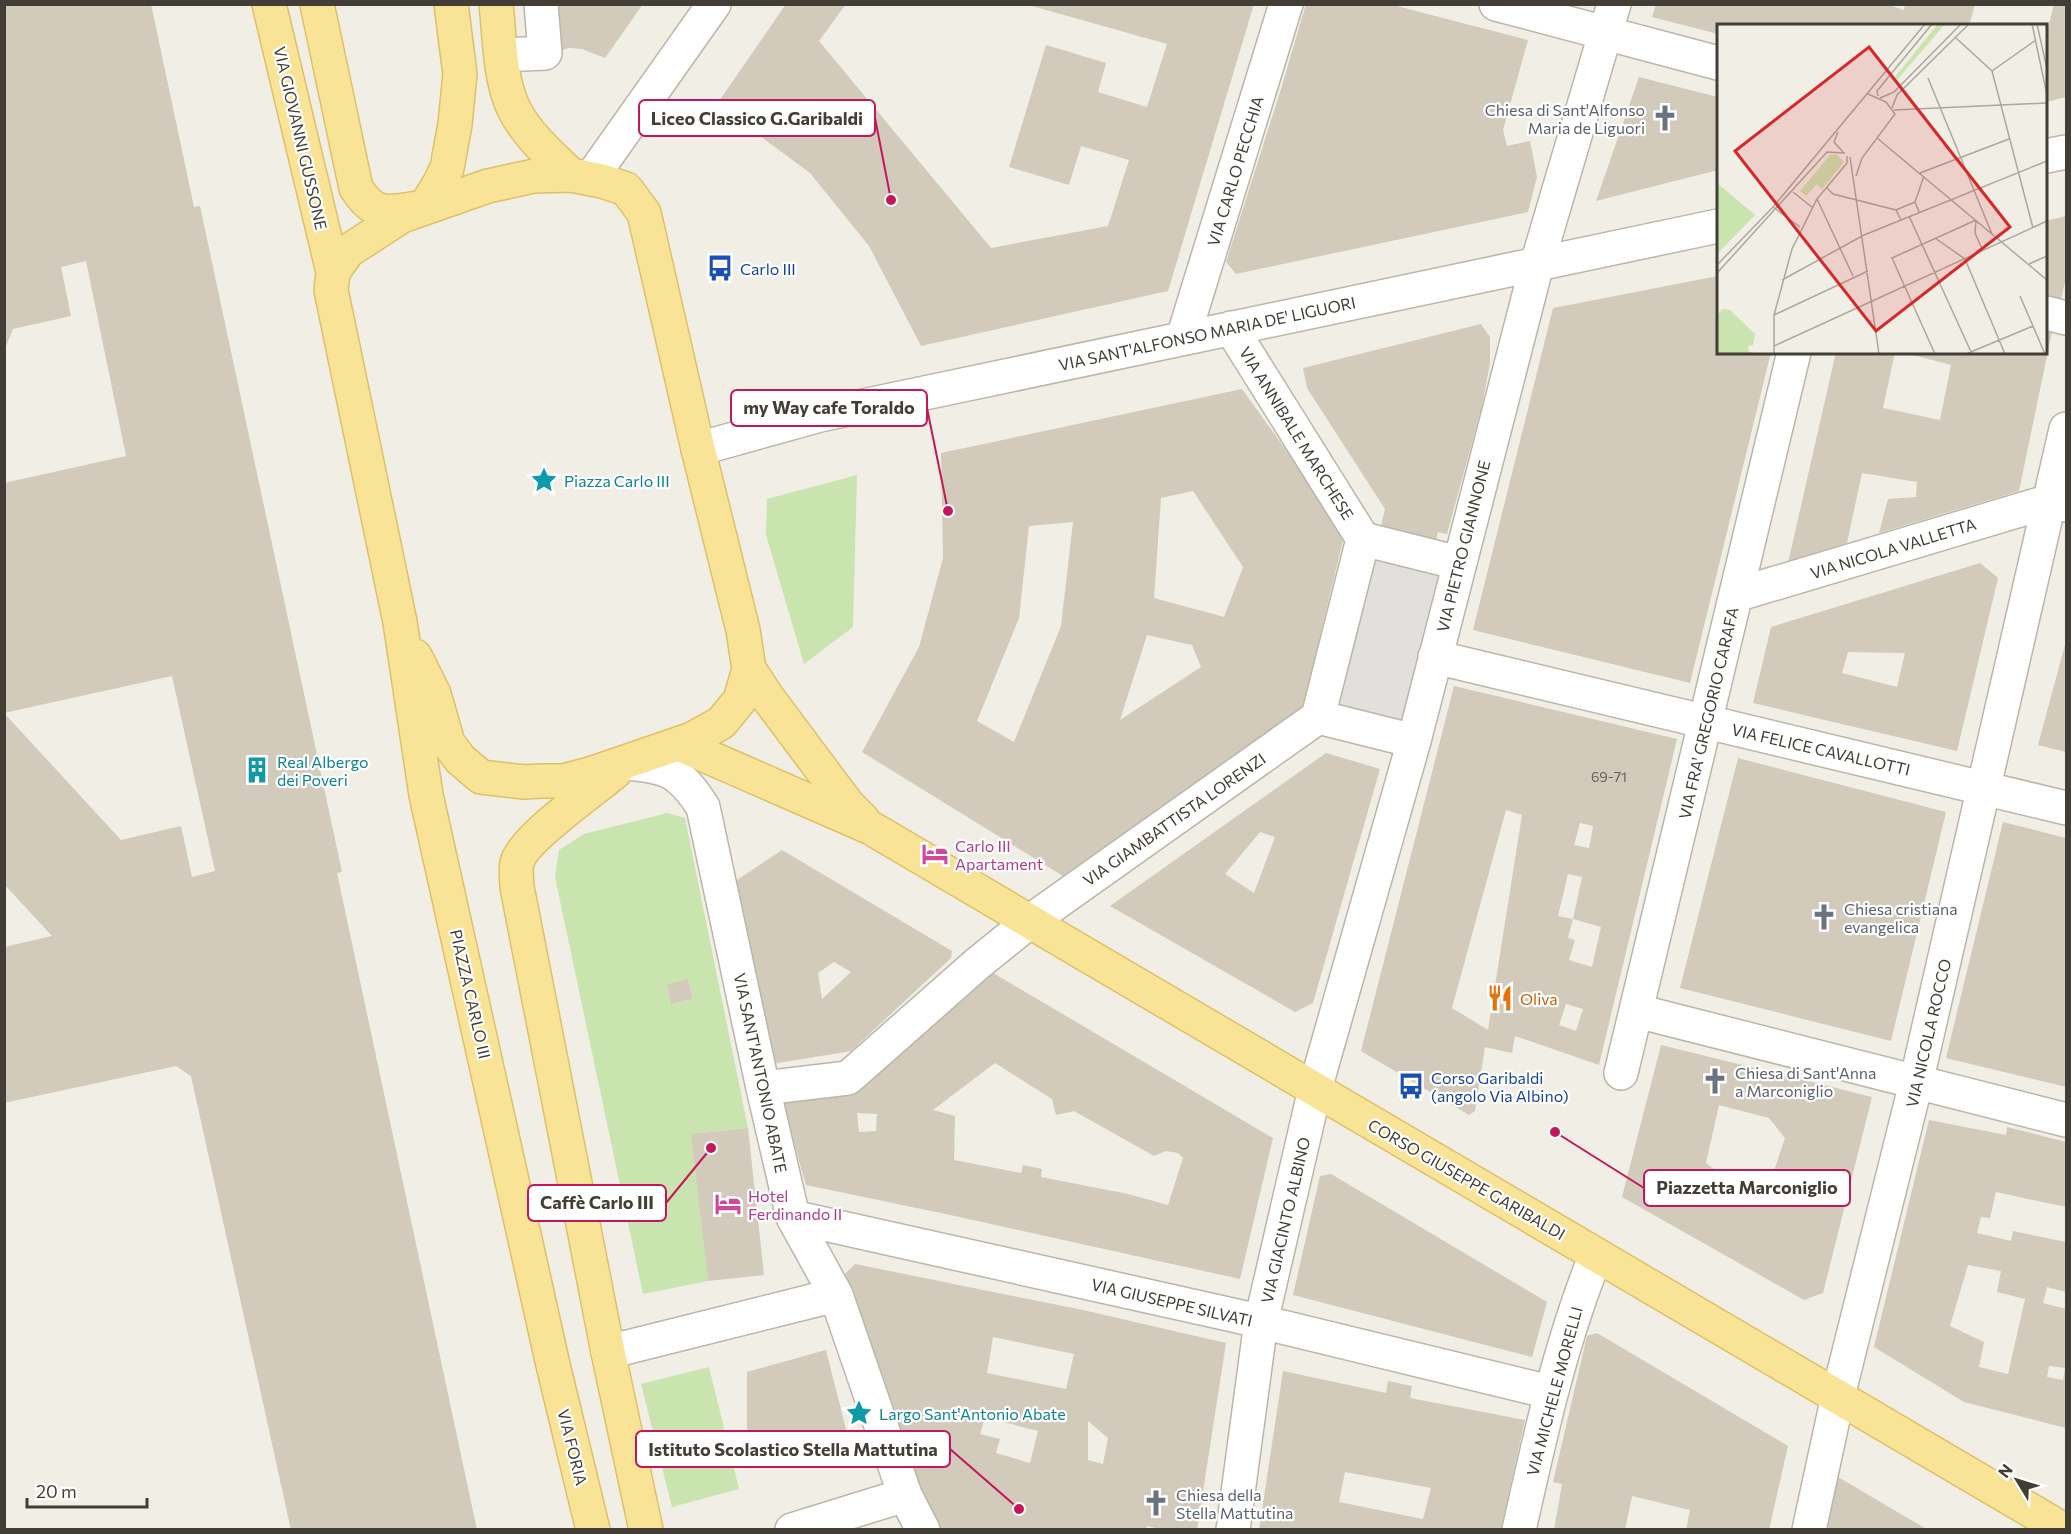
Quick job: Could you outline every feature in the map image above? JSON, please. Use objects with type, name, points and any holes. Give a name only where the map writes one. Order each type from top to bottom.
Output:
[{"type":"main road","name":"VIA GIOVANNI GUSSONE","points":[[269,4],[333,272]]},
{"type":"main road","points":[[317,4],[356,188],[365,202],[377,210],[392,212],[425,207]]},
{"type":"main road","points":[[333,272],[348,251],[402,216],[425,207],[447,168],[455,124],[460,74],[451,4]]},
{"type":"main road","points":[[496,4],[508,93],[514,109],[534,136],[581,177]]},
{"type":"main road","name":"PIAZZA CARLO III","points":[[400,622],[406,643],[434,694],[448,743],[460,759],[482,777],[524,782],[564,781],[692,740],[721,723],[740,700],[749,669],[743,630],[698,449],[644,213],[626,189],[581,177],[534,176],[489,186],[425,207]]},
{"type":"main road","name":"PIAZZA CARLO III","points":[[333,272],[331,290],[400,622],[426,795],[553,1365]]},
{"type":"main road","name":"CORSO GIUSEPPE GARIBALDI","points":[[749,669],[848,805],[871,828]]},
{"type":"main road","name":"CORSO GIUSEPPE GARIBALDI","points":[[679,744],[871,828],[2064,1530]]},
{"type":"main road","name":"PIAZZA CARLO III","points":[[608,1352],[517,887],[517,864],[527,846],[547,827],[625,763]]},
{"type":"main road","points":[[608,1352],[646,1530]]},
{"type":"main road","name":"VIA FORIA","points":[[553,1365],[593,1530]]},
{"type":"street","points":[[502,55],[545,53],[541,4]]},
{"type":"street","points":[[581,177],[714,4]]},
{"type":"street","name":"VIA CARLO PECCHIA","points":[[1183,338],[1286,4]]},
{"type":"street","points":[[1496,4],[1610,19],[1717,62]]},
{"type":"street","name":"VIA PIETRO GIANNONE","points":[[1315,1089],[1414,741],[1537,264],[1610,19]]},
{"type":"street","points":[[2047,156],[2067,152]]},
{"type":"street","name":"VIA SANT'ALFONSO MARIA DE' LIGUORI","points":[[698,449],[820,415],[1717,226]]},
{"type":"street","points":[[2047,313],[2067,318]]},
{"type":"street","name":"VIA ANNIBALE MARCHESE","points":[[1231,328],[1363,539]]},
{"type":"street","name":"VIA FRA' GREGORIO CARAFA","points":[[1621,1073],[1794,354]]},
{"type":"street","name":"VIA NICOLA ROCCO","points":[[1809,1530],[1838,1396],[1916,1083],[1984,789],[2058,503],[2067,429]]},
{"type":"street","name":"VIA NICOLA VALLETTA","points":[[1736,595],[2058,503]]},
{"type":"street","points":[[1414,741],[1318,717],[1363,539],[1459,563]]},
{"type":"street","name":"VIA FELICE CAVALLOTTI","points":[[1435,657],[2067,808]]},
{"type":"street","name":"VIA GIAMBATTISTA LORENZI","points":[[763,1088],[848,1078],[977,964],[1029,922],[1318,717]]},
{"type":"street","name":"VIA SANT'ANTONIO ABATE","points":[[625,763],[655,765],[676,774],[691,788],[704,807],[763,1088],[793,1217],[836,1295],[905,1496],[923,1530]]},
{"type":"street","points":[[1637,1011],[2067,1120]]},
{"type":"street","name":"VIA GIACINTO ALBINO","points":[[1233,1530],[1261,1322],[1315,1089]]},
{"type":"street","name":"VIA GIUSEPPE SILVATI","points":[[793,1217],[1261,1322],[1550,1392]]},
{"type":"street","name":"VIA MICHELE MORELLI","points":[[1519,1530],[1550,1392],[1578,1301],[1596,1255]]},
{"type":"street","points":[[608,1352],[836,1295]]},
{"type":"street","points":[[792,1530],[905,1496]]},
{"type":"green space","points":[[857,475],[853,627],[804,664],[766,535],[767,499]]},
{"type":"green space","points":[[667,813],[685,818],[748,1128],[692,1134],[708,1281],[643,1294],[555,877],[559,850],[584,834]],"holes":[[[688,979],[693,999],[671,1004],[667,984]]]},
{"type":"green space","points":[[709,1367],[739,1489],[672,1507],[641,1384]]},
{"type":"shaded area","points":[[1363,539],[1459,563],[1414,741],[1318,717]]},
{"type":"building","name":"Real Albergo dei Poveri","points":[[4,4],[151,4],[194,207],[200,206],[342,872],[337,873],[477,1530],[291,1530],[191,1076],[176,1066],[4,1103],[4,947],[52,936],[4,884],[4,713],[4,483],[126,456],[86,261],[61,267],[71,316],[13,329],[4,351]],"holes":[[[172,676],[215,871],[192,877],[181,826],[121,840],[4,713]]]},
{"type":"building","points":[[551,4],[643,4],[605,58],[582,49],[569,48],[555,52]]},
{"type":"building","points":[[786,4],[846,4],[819,41],[991,248],[1108,226],[1129,160],[1081,146],[1069,185],[1009,167],[1046,45],[1106,63],[1098,92],[1147,107],[1167,44],[1025,4],[1254,4],[1168,291],[921,346],[869,246],[810,173],[717,104]]},
{"type":"building","points":[[1306,4],[1389,4],[1528,40],[1503,130],[1507,146],[1530,141],[1537,177],[1528,212],[1236,274],[1226,262]]},
{"type":"building","points":[[1656,4],[1886,4],[1904,10],[1905,4],[1975,4],[1970,24],[1717,24],[1717,34],[1652,17]]},
{"type":"building","points":[[2054,4],[2066,4],[2066,97],[2047,102],[2047,32]]},
{"type":"building","points":[[1639,77],[1717,97],[1717,170],[1596,201]]},
{"type":"building","points":[[2066,216],[2066,277],[2061,300],[2047,297],[2047,221]]},
{"type":"building","points":[[1717,276],[1717,354],[1771,354],[1690,683],[1473,630],[1553,308]]},
{"type":"building","points":[[1481,324],[1490,337],[1490,363],[1482,406],[1447,534],[1438,532],[1436,540],[1381,526],[1385,509],[1307,388],[1303,368]]},
{"type":"building","points":[[2047,330],[2052,332],[2019,491],[1879,533],[1888,499],[1916,497],[1917,482],[1862,473],[1847,543],[1788,563],[1836,354],[1895,354],[1883,408],[1940,420],[1951,365],[1910,354],[2047,354]]},
{"type":"building","points":[[1242,389],[1345,532],[1302,710],[1063,876],[862,752],[919,647],[943,558],[941,453]],"holes":[[[1193,491],[1243,567],[1224,617],[1154,598],[1161,498]],[[1073,522],[1061,626],[1014,742],[977,721],[1019,618],[1029,526]],[[1147,635],[1192,645],[1201,667],[1120,720]]]},
{"type":"building","points":[[1980,563],[1998,578],[1957,751],[1753,703],[1771,627]],"holes":[[[1848,652],[1905,653],[1897,687],[1842,673]]]},
{"type":"building","points":[[2066,641],[2066,752],[2038,745]]},
{"type":"building","points":[[1454,686],[1677,739],[1599,1065],[1515,1036],[1512,1053],[1485,1047],[1475,1111],[1469,1115],[1361,1051]],"holes":[[[1506,810],[1522,815],[1488,1030],[1452,1008]],[[1580,823],[1593,826],[1589,848],[1574,845]],[[1568,874],[1582,877],[1573,919],[1558,916]],[[1573,919],[1601,927],[1592,967],[1569,960],[1575,940],[1568,938]],[[1566,1004],[1583,1009],[1576,1031],[1559,1025]]]},
{"type":"building","points":[[1326,753],[1380,769],[1313,1003],[1295,1012],[1110,906]],"holes":[[[1260,832],[1275,837],[1254,893],[1225,874]]]},
{"type":"building","points":[[1738,758],[1946,812],[1891,1041],[1680,988]]},
{"type":"building","points":[[2003,822],[2066,838],[2066,1087],[1946,1058]]},
{"type":"building","points":[[782,850],[952,951],[951,958],[851,1051],[772,1064],[734,882]],"holes":[[[834,962],[851,972],[822,999],[818,973]]]},
{"type":"building","points":[[988,970],[1273,1138],[1240,1279],[806,1185],[781,1099],[853,1084]],"holes":[[[995,1063],[1052,1099],[1056,1115],[1074,1111],[1154,1156],[1166,1151],[1178,1153],[1183,1158],[1168,1205],[1128,1194],[1041,1177],[1042,1169],[1023,1165],[1021,1173],[954,1160],[955,1116],[933,1110]],[[857,1113],[877,1114],[876,1131],[859,1132]]]},
{"type":"building","points":[[688,979],[693,999],[671,1004],[667,984]]},
{"type":"building","points":[[1661,1045],[1872,1097],[1823,1293],[1804,1300],[1622,1197]],"holes":[[[1719,1105],[1769,1118],[1785,1138],[1764,1201],[1728,1181],[1706,1163]]]},
{"type":"building","points":[[1929,1120],[2006,1135],[2007,1127],[2066,1142],[2066,1207],[1996,1192],[1990,1218],[1981,1217],[1977,1233],[2011,1241],[2013,1231],[2066,1242],[2066,1292],[2047,1287],[2043,1303],[2066,1309],[2066,1428],[1964,1402],[1874,1347]],"holes":[[[1968,1265],[2001,1271],[1997,1292],[2025,1299],[2008,1374],[1979,1367],[1984,1342],[1950,1326]],[[2049,1366],[2065,1368],[2063,1380],[2047,1377]]]},
{"type":"building","name":"Hotel Ferdinando II","points":[[748,1128],[764,1275],[708,1281],[691,1134]]},
{"type":"building","points":[[1331,1174],[1547,1302],[1532,1357],[1293,1295],[1320,1176]]},
{"type":"building","points":[[855,1264],[1083,1310],[1226,1343],[1197,1530],[1165,1530],[1147,1526],[1146,1530],[937,1530],[918,1488],[845,1274]],"holes":[[[993,1337],[1074,1354],[1066,1389],[987,1373]],[[985,1417],[1038,1431],[1030,1463],[996,1453],[1000,1439],[980,1434]],[[1088,1421],[1108,1438],[1103,1464],[1088,1460]]]},
{"type":"building","points":[[1597,1333],[1788,1446],[1769,1530],[1686,1530],[1690,1510],[1632,1496],[1625,1530],[1554,1530],[1562,1484],[1553,1482],[1587,1336]]},
{"type":"building","points":[[826,1350],[849,1441],[766,1462],[763,1443],[747,1450],[747,1372]]},
{"type":"building","points":[[1283,1371],[1386,1393],[1388,1381],[1412,1386],[1410,1398],[1525,1420],[1501,1530],[1259,1530]],"holes":[[[1345,1472],[1431,1488],[1423,1519],[1339,1502]]]},
{"type":"building","points":[[1838,1477],[1928,1530],[1827,1530]]},
{"type":"place","name":"Chiesa di Sant'Alfonso Maria de Liguori","points":[[1665,118]]},
{"type":"place","name":"Liceo Classico G.Garibaldi","points":[[891,200]]},
{"type":"place","name":"Carlo III","points":[[720,268]]},
{"type":"place","name":"Piazza Carlo III","points":[[544,480]]},
{"type":"place","name":"my Way cafe Toraldo","points":[[948,511]]},
{"type":"place","name":"Real Albergo dei Poveri","points":[[257,770]]},
{"type":"place","name":"Carlo III Apartament","points":[[935,854]]},
{"type":"place","name":"Chiesa cristiana evangelica","points":[[1824,917]]},
{"type":"place","name":"Oliva","points":[[1500,998]]},
{"type":"place","name":"Chiesa di Sant'Anna a Marconiglio","points":[[1715,1081]]},
{"type":"place","name":"Corso Garibaldi (angolo Via Albino)","points":[[1411,1086]]},
{"type":"place","name":"Piazzetta Marconiglio","points":[[1555,1132]]},
{"type":"place","name":"Caffè Carlo III","points":[[711,1148]]},
{"type":"place","name":"Hotel Ferdinando II","points":[[728,1204]]},
{"type":"place","name":"Largo Sant'Antonio Abate","points":[[859,1413]]},
{"type":"place","name":"Chiesa della Stella Mattutina","points":[[1156,1503]]},
{"type":"place","name":"Istituto Scolastico Stella Mattutina","points":[[1019,1509]]}]
